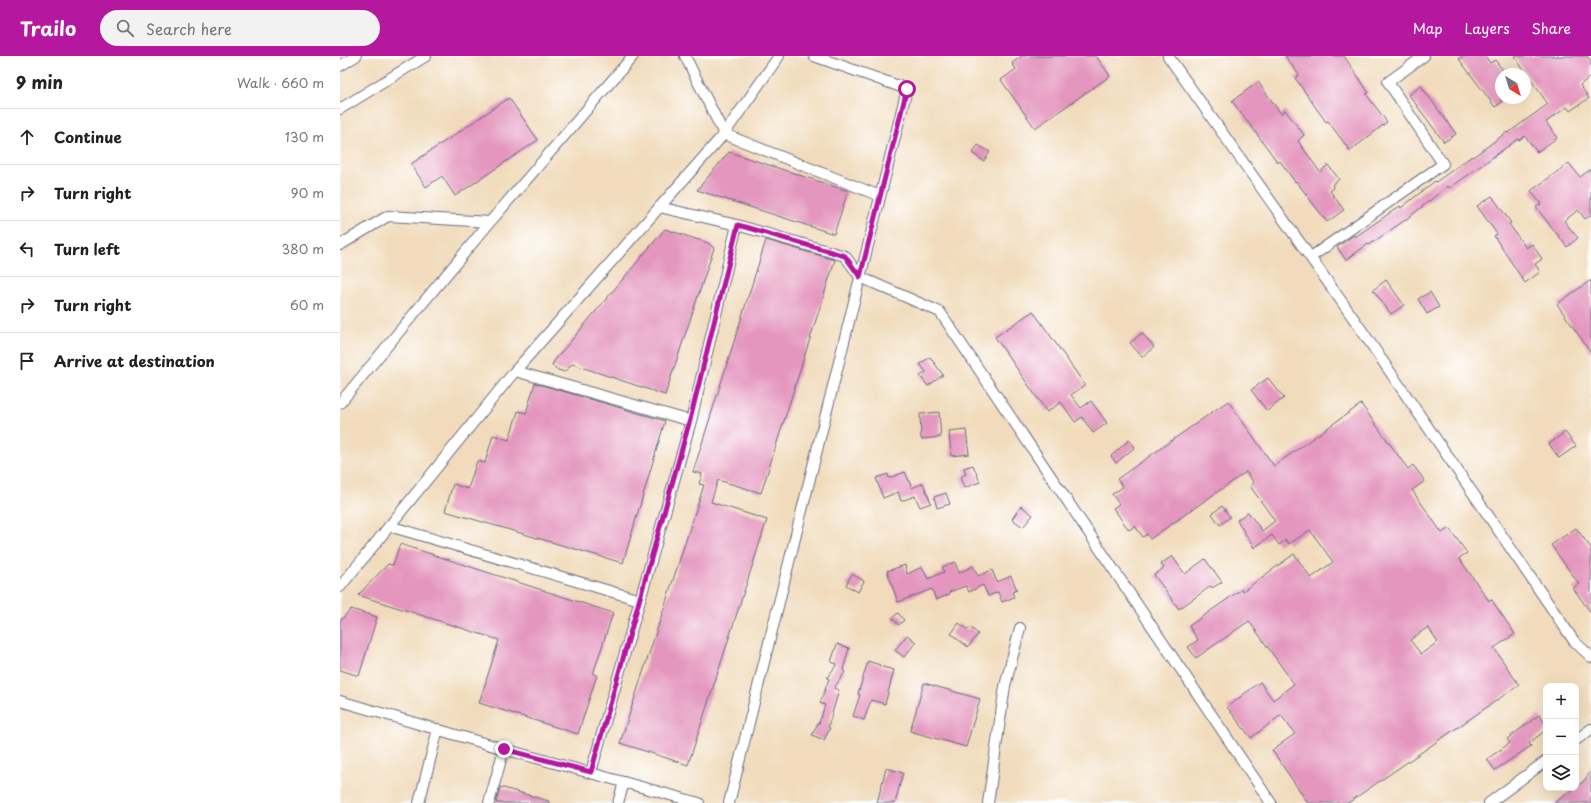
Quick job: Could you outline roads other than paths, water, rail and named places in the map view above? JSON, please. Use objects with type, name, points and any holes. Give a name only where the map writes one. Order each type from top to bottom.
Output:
[{"type":"street","points":[[340,66],[356,56]]},
{"type":"street","points":[[340,109],[426,56]]},
{"type":"street","points":[[340,403],[490,222],[633,56]]},
{"type":"street","points":[[684,56],[724,134],[880,196]]},
{"type":"street","points":[[340,587],[515,371],[658,206],[724,134],[779,56]]},
{"type":"street","points":[[729,803],[907,89],[814,56]]},
{"type":"street","points":[[1168,56],[1361,328],[1574,641],[1591,657]]},
{"type":"street","points":[[1310,257],[1442,164],[1388,82],[1424,56]]},
{"type":"street","points":[[658,206],[738,225],[845,256],[860,277],[940,312],[1271,803]]},
{"type":"street","points":[[340,246],[388,216],[490,222]]},
{"type":"street","points":[[591,772],[690,420],[738,225]]},
{"type":"street","points":[[515,371],[690,420]]},
{"type":"street","points":[[389,526],[640,600]]},
{"type":"street","points":[[988,803],[1005,686],[1020,628]]},
{"type":"street","points":[[340,701],[504,749],[699,803]]},
{"type":"street","points":[[419,803],[438,729]]},
{"type":"street","points":[[1579,738],[1591,729]]},
{"type":"street","points":[[489,803],[504,749]]},
{"type":"street","points":[[1489,803],[1543,763]]},
{"type":"street","points":[[618,803],[624,782]]}]
